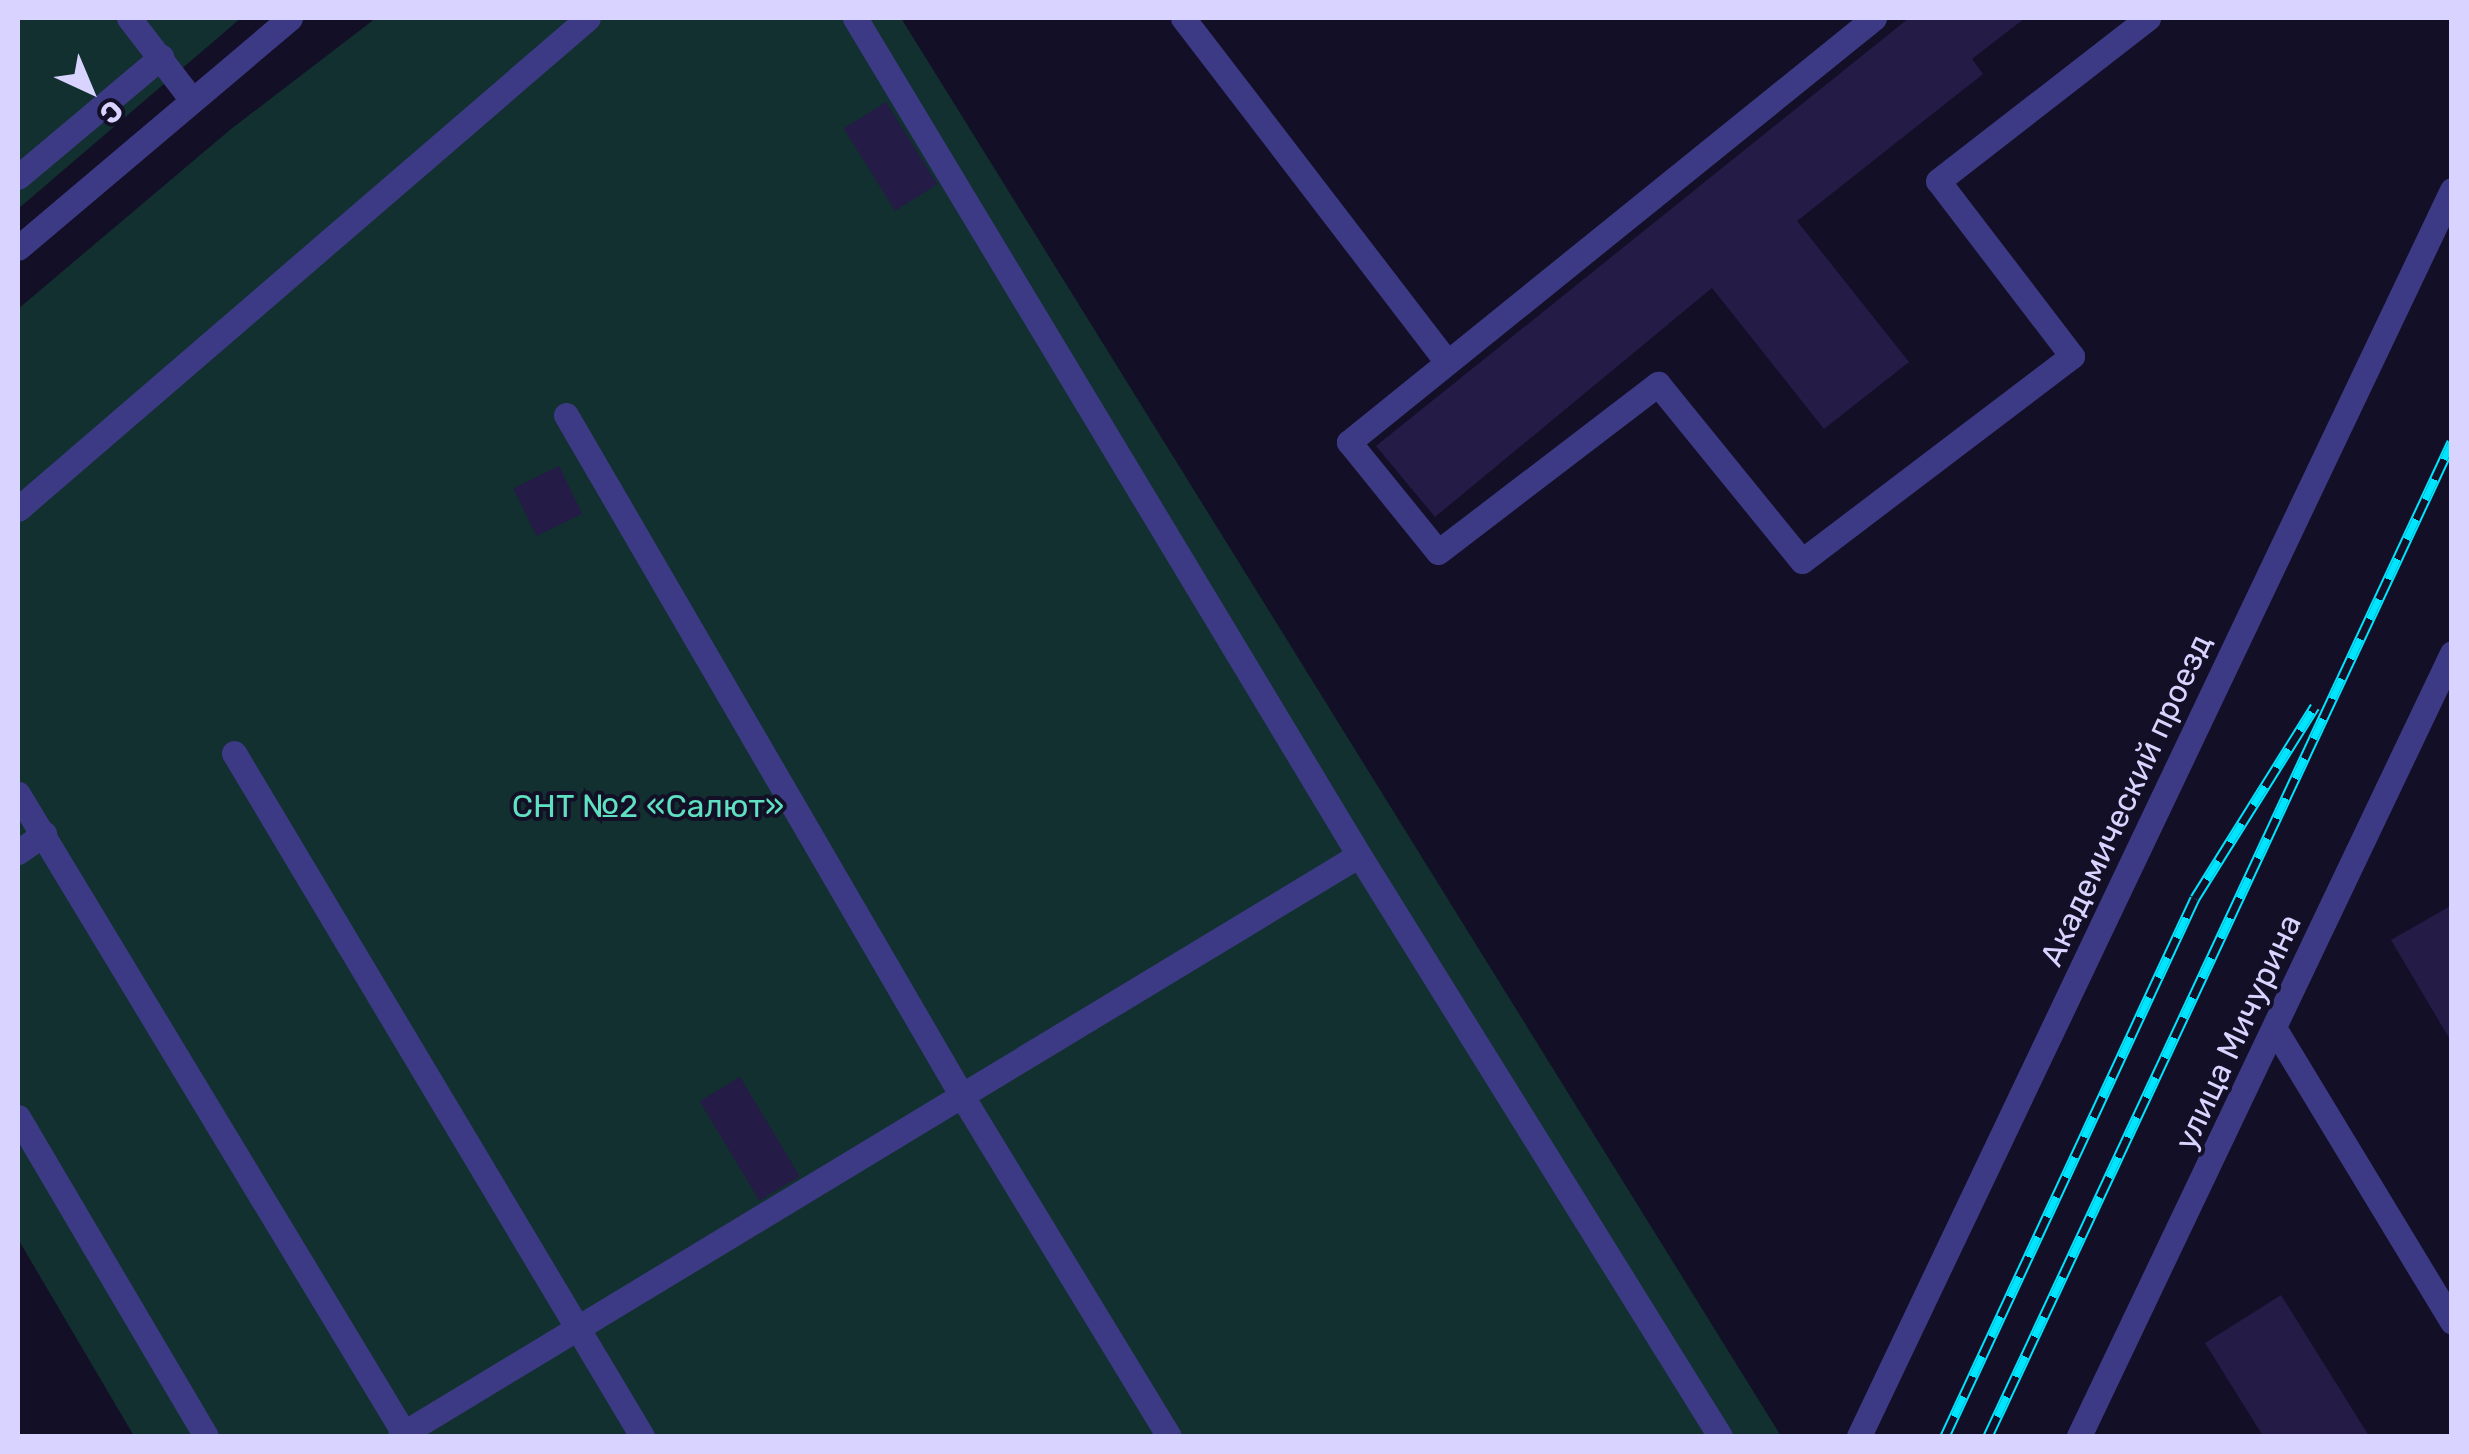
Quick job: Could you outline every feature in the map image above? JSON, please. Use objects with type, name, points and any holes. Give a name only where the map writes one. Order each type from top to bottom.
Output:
[{"type":"street","points":[[130,18],[192,100]]},
{"type":"street","points":[[18,248],[290,18]]},
{"type":"street","points":[[18,508],[588,18]]},
{"type":"street","points":[[855,18],[1358,856],[1720,1436]]},
{"type":"street","points":[[1183,18],[1447,362]]},
{"type":"street","points":[[1874,18],[1349,442],[1438,552],[1658,384],[1802,561],[2072,356],[1938,182],[2148,18]]},
{"type":"street","points":[[18,177],[161,56]]},
{"type":"street","name":"Академический проезд","points":[[1860,1436],[2452,190]]},
{"type":"street","points":[[566,415],[962,1096],[1169,1436]]},
{"type":"street","name":"улица Мичурина","points":[[2079,1436],[2276,1030],[2452,653]]},
{"type":"street","points":[[234,754],[642,1436]]},
{"type":"street","points":[[18,794],[402,1435],[578,1332],[1358,856]]},
{"type":"street","points":[[18,852],[44,834]]},
{"type":"street","points":[[2276,1030],[2452,1322]]},
{"type":"street","points":[[18,1117],[206,1436]]},
{"type":"green space","points":[[18,18],[241,18],[18,209]]},
{"type":"green space","name":"СНТ №2 «Салют»","points":[[376,18],[901,18],[1781,1436],[134,1436],[18,1239],[18,309],[231,129]]},
{"type":"building","points":[[1909,18],[2025,18],[1972,59],[1983,74],[1797,221],[1909,362],[1824,429],[1712,288],[1435,517],[1376,446]]},
{"type":"building","points":[[886,102],[937,184],[895,211],[844,128]]},
{"type":"building","points":[[559,466],[582,514],[536,536],[513,488]]},
{"type":"building","points":[[2452,905],[2452,1043],[2391,940]]},
{"type":"building","points":[[740,1077],[800,1176],[759,1201],[700,1101]]},
{"type":"building","points":[[2281,1295],[2369,1436],[2263,1436],[2205,1343]]},
{"type":"railway","points":[[1988,1436],[2452,442]]},
{"type":"railway","points":[[1945,1436],[2195,898],[2315,706]]}]
